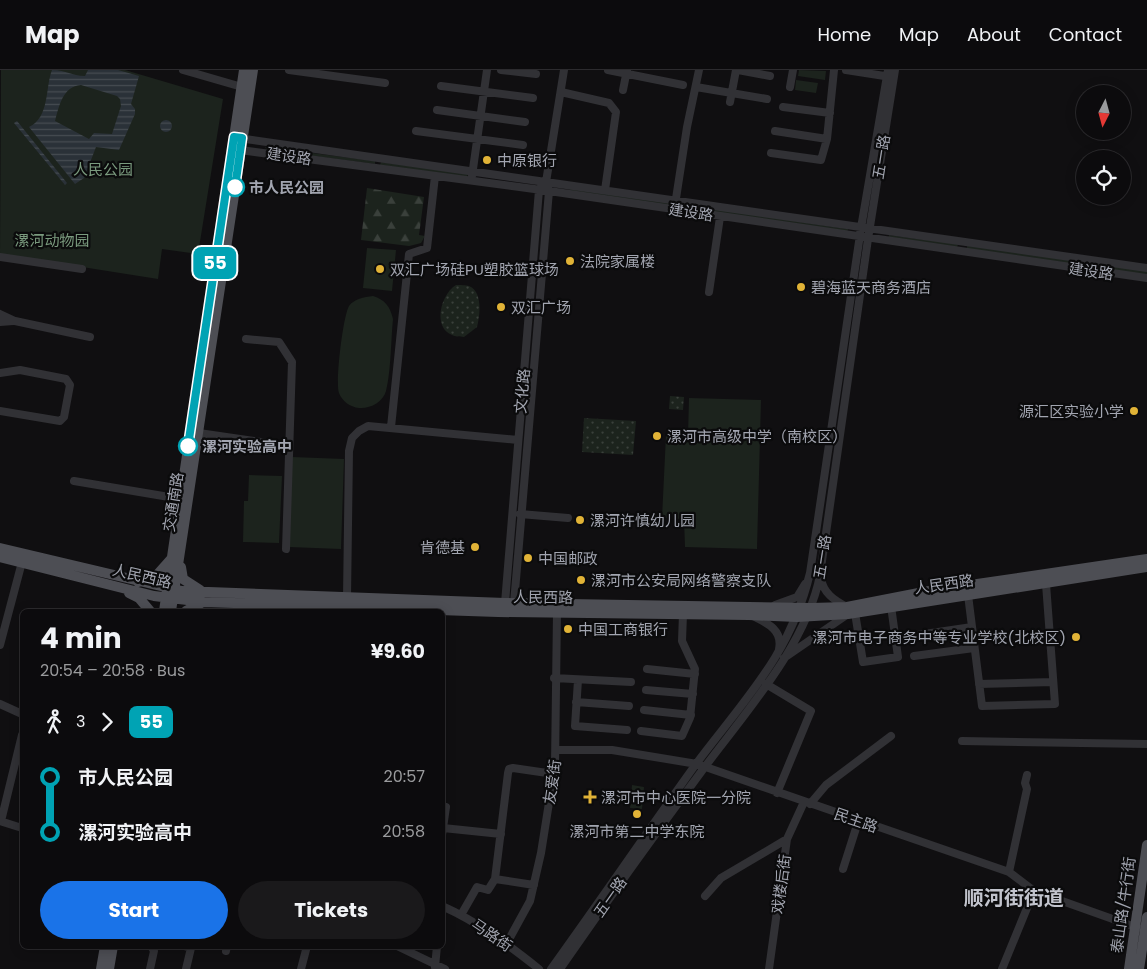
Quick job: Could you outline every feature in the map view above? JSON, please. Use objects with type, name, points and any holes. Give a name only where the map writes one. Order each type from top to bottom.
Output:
[{"type":"main road","name":"交通南路","points":[[165,609],[170,594],[199,434],[240,150],[238,138],[244,70]]},
{"type":"main road","name":"交通南路","points":[[176,557],[181,499],[238,138],[253,70]]},
{"type":"main road","name":"人民西路","points":[[0,548],[137,582],[170,594]]},
{"type":"main road","name":"人民西路","points":[[0,556],[115,586],[205,597],[557,612],[683,614],[850,611],[1046,584],[1147,567]]},
{"type":"main road","points":[[137,582],[156,576],[176,557],[183,579],[205,597],[189,609]]},
{"type":"main road","name":"人民西路","points":[[850,611],[929,591],[1147,559]]},
{"type":"main road","points":[[1127,570],[1147,572]]},
{"type":"main road","points":[[115,586],[139,598],[148,609]]},
{"type":"main road","name":"交通南路","points":[[170,594],[171,609]]},
{"type":"main road","name":"人民西路","points":[[205,597],[510,598],[758,606],[804,613]]},
{"type":"main road","name":"泰山路/牛行街","points":[[1139,969],[1140,928],[1147,845]]},
{"type":"main road","name":"泰山路/牛行街","points":[[1129,969],[1140,928],[1147,917]]},
{"type":"main road","points":[[101,969],[104,949]]},
{"type":"main road","points":[[109,969],[112,949]]},
{"type":"street","points":[[183,70],[242,87]]},
{"type":"street","points":[[288,70],[385,83]]},
{"type":"street","points":[[472,181],[487,70]]},
{"type":"street","points":[[501,70],[536,74]]},
{"type":"street","name":"文化路","points":[[510,598],[520,514],[549,191],[546,182],[564,70]]},
{"type":"street","points":[[608,70],[627,72],[683,85]]},
{"type":"street","points":[[675,210],[700,70]]},
{"type":"street","points":[[730,102],[737,70],[770,76]]},
{"type":"street","points":[[790,87],[793,70]]},
{"type":"street","points":[[771,153],[821,160],[827,139],[834,70]]},
{"type":"street","points":[[846,70],[891,73]]},
{"type":"street","points":[[623,90],[627,72]]},
{"type":"street","name":"五一路","points":[[560,969],[700,766],[766,684],[804,613],[820,575],[865,229],[891,73]]},
{"type":"street","points":[[441,86],[533,98]]},
{"type":"street","points":[[696,87],[767,100]]},
{"type":"street","points":[[560,92],[609,103],[616,112],[605,190]]},
{"type":"street","points":[[783,107],[830,113]]},
{"type":"street","points":[[437,110],[525,122]]},
{"type":"street","points":[[416,131],[523,145]]},
{"type":"street","points":[[775,131],[827,139]]},
{"type":"street","name":"建设路","points":[[238,138],[1147,268]]},
{"type":"street","name":"建设路","points":[[240,150],[549,191],[864,239],[1147,278]]},
{"type":"street","points":[[377,168],[379,158]]},
{"type":"street","points":[[391,427],[409,254],[426,248],[435,176]]},
{"type":"street","points":[[539,190],[546,182]]},
{"type":"street","name":"文化路","points":[[510,598],[518,440],[539,190]]},
{"type":"street","points":[[710,292],[720,217]]},
{"type":"street","name":"五一路","points":[[804,613],[864,239]]},
{"type":"street","points":[[962,252],[963,242]]},
{"type":"street","points":[[0,257],[82,269]]},
{"type":"street","points":[[1097,271],[1098,261]]},
{"type":"street","points":[[0,314],[15,321],[90,337]]},
{"type":"street","points":[[0,322],[15,321]]},
{"type":"street","points":[[246,339],[279,342],[292,362],[286,549]]},
{"type":"street","points":[[0,373],[20,370],[66,379],[70,385],[64,417],[60,422],[0,411]]},
{"type":"street","points":[[347,598],[349,446],[359,431],[368,426],[391,427],[518,440]]},
{"type":"street","points":[[199,434],[289,446]]},
{"type":"street","points":[[74,481],[181,499]]},
{"type":"street","points":[[520,514],[568,518]]},
{"type":"street","points":[[0,645],[22,562]]},
{"type":"street","points":[[758,606],[780,604],[797,597],[810,573]]},
{"type":"street","points":[[820,575],[822,586],[830,596],[850,611],[863,662],[898,657],[891,606]]},
{"type":"street","points":[[968,595],[982,706],[1055,704],[1046,584]]},
{"type":"street","points":[[779,658],[850,611]]},
{"type":"street","name":"友爱街","points":[[507,944],[530,901],[554,774],[556,750],[554,678],[557,612]]},
{"type":"street","points":[[641,731],[682,736],[691,715],[695,669],[682,641],[683,614]]},
{"type":"street","points":[[749,614],[772,627],[777,633],[780,646],[779,658]]},
{"type":"street","points":[[911,636],[972,627]]},
{"type":"street","points":[[914,656],[974,648]]},
{"type":"street","name":"五一路","points":[[551,969],[779,658]]},
{"type":"street","points":[[647,669],[695,674]]},
{"type":"street","points":[[554,678],[631,682]]},
{"type":"street","points":[[578,680],[575,726],[627,730]]},
{"type":"street","points":[[979,684],[1053,682]]},
{"type":"street","points":[[766,684],[811,711],[777,793]]},
{"type":"street","points":[[646,690],[693,694]]},
{"type":"street","points":[[576,702],[629,706]]},
{"type":"street","points":[[0,704],[20,713]]},
{"type":"street","points":[[644,710],[691,715]]},
{"type":"street","name":"戏楼后街","points":[[769,969],[787,839],[807,803],[826,785],[891,736]]},
{"type":"street","points":[[962,741],[1147,744]]},
{"type":"street","points":[[20,743],[0,821],[20,827]]},
{"type":"street","name":"民主路","points":[[556,750],[612,750],[700,766],[858,822],[1010,872],[1034,891],[1140,928]]},
{"type":"street","points":[[461,915],[477,887],[488,890],[495,879],[509,769],[554,774]]},
{"type":"street","points":[[1010,872],[1027,789],[1025,783],[1027,776]]},
{"type":"street","points":[[445,815],[446,807]]},
{"type":"street","points":[[843,869],[858,822]]},
{"type":"street","points":[[445,831],[501,834]]},
{"type":"street","points":[[706,896],[721,878],[787,839]]},
{"type":"street","points":[[495,879],[534,885]]},
{"type":"street","points":[[1002,969],[1034,891]]},
{"type":"street","name":"马路街","points":[[445,907],[461,915],[507,944],[539,969]]},
{"type":"street","points":[[150,969],[153,949]]},
{"type":"street","points":[[186,969],[191,949]]},
{"type":"street","points":[[301,969],[306,949]]},
{"type":"street","points":[[403,949],[436,967],[445,969]]},
{"type":"street","points":[[436,967],[438,949]]},
{"type":"green space","name":"人民公园","points":[[1,70],[125,70],[223,99],[198,254],[162,249],[158,279],[0,254]]},
{"type":"green space","points":[[799,70],[826,71],[825,80],[798,76]]},
{"type":"green space","points":[[796,80],[818,83],[816,93],[795,90]]},
{"type":"green space","points":[[265,147],[375,161],[375,164],[267,150]]},
{"type":"green space","points":[[381,162],[468,174],[467,177],[380,165]]},
{"type":"green space","points":[[367,188],[424,197],[419,235],[425,236],[421,243],[409,246],[361,240]]},
{"type":"green space","points":[[570,188],[673,203],[673,207],[569,192]]},
{"type":"green space","points":[[679,204],[848,229],[847,233],[678,207]]},
{"type":"green space","points":[[889,235],[958,244],[957,248],[888,239]]},
{"type":"green space","points":[[967,245],[1094,264],[1094,268],[967,249]]},
{"type":"green space","name":"双汇广场硅PU塑胶篮球场","points":[[367,248],[396,250],[392,291],[363,288]]},
{"type":"green space","points":[[1101,264],[1147,271],[1147,275],[1101,269]]},
{"type":"green space","points":[[456,285],[468,286],[473,289],[477,293],[479,304],[477,327],[464,337],[453,336],[442,325],[441,310],[443,303],[446,295]]},
{"type":"green space","points":[[373,296],[381,299],[386,304],[393,319],[389,375],[386,391],[382,398],[372,406],[359,408],[347,403],[339,393],[340,350],[344,322],[349,306],[356,300]]},
{"type":"green space","points":[[670,396],[684,397],[683,410],[669,409]]},
{"type":"green space","points":[[689,398],[761,400],[757,549],[685,547],[684,519],[662,518],[666,435],[688,436]]},
{"type":"green space","points":[[584,418],[636,421],[633,455],[582,452]]},
{"type":"green space","points":[[292,457],[344,459],[341,549],[289,547]]},
{"type":"green space","points":[[249,475],[282,476],[279,543],[243,542],[244,501],[248,501]]},
{"type":"green space","points":[[632,785],[644,787],[642,809],[630,808]]},
{"type":"shaded area","points":[[52,70],[85,76],[88,70],[118,70],[139,76],[131,104],[135,109],[135,114],[119,150],[96,147],[84,178],[75,184],[29,127],[36,122],[44,109]],"holes":[[[81,85],[117,96],[120,99],[121,106],[112,134],[94,133],[89,139],[55,121],[63,98],[75,86]]]},
{"type":"shaded area","points":[[164,120],[168,120],[172,126],[168,132],[164,132],[160,128],[160,124]]},
{"type":"shaded area","points":[[17,121],[67,183],[65,185],[14,123]]},
{"type":"bus line","name":"55","points":[[188,446],[234,137],[242,138],[235,187]]},
{"type":"place","name":"中原银行","points":[[487,160]]},
{"type":"place","name":"市人民公园","points":[[235,187]]},
{"type":"place","name":"法院家属楼","points":[[570,261]]},
{"type":"place","name":"双汇广场硅PU塑胶篮球场","points":[[380,269]]},
{"type":"place","name":"碧海蓝天商务酒店","points":[[801,287]]},
{"type":"place","name":"双汇广场","points":[[501,307]]},
{"type":"place","name":"源汇区实验小学","points":[[1134,411]]},
{"type":"place","name":"漯河市高级中学（南校区）","points":[[657,436]]},
{"type":"place","name":"漯河实验高中","points":[[188,446]]},
{"type":"place","name":"漯河许慎幼儿园","points":[[580,520]]},
{"type":"place","name":"肯德基","points":[[475,547]]},
{"type":"place","name":"中国邮政","points":[[528,558]]},
{"type":"place","name":"漯河市公安局网络警察支队","points":[[581,580]]},
{"type":"place","name":"中国工商银行","points":[[568,629]]},
{"type":"place","name":"漯河市电子商务中等专业学校(北校区)","points":[[1076,637]]},
{"type":"place","name":"漯河市中心医院一分院","points":[[590,797]]},
{"type":"place","name":"漯河市第二中学东院","points":[[637,814]]},
{"type":"district","name":"顺河街街道","points":[[1014,898]]},
{"type":"park label","name":"漯河动物园","points":[[52,240]]}]
